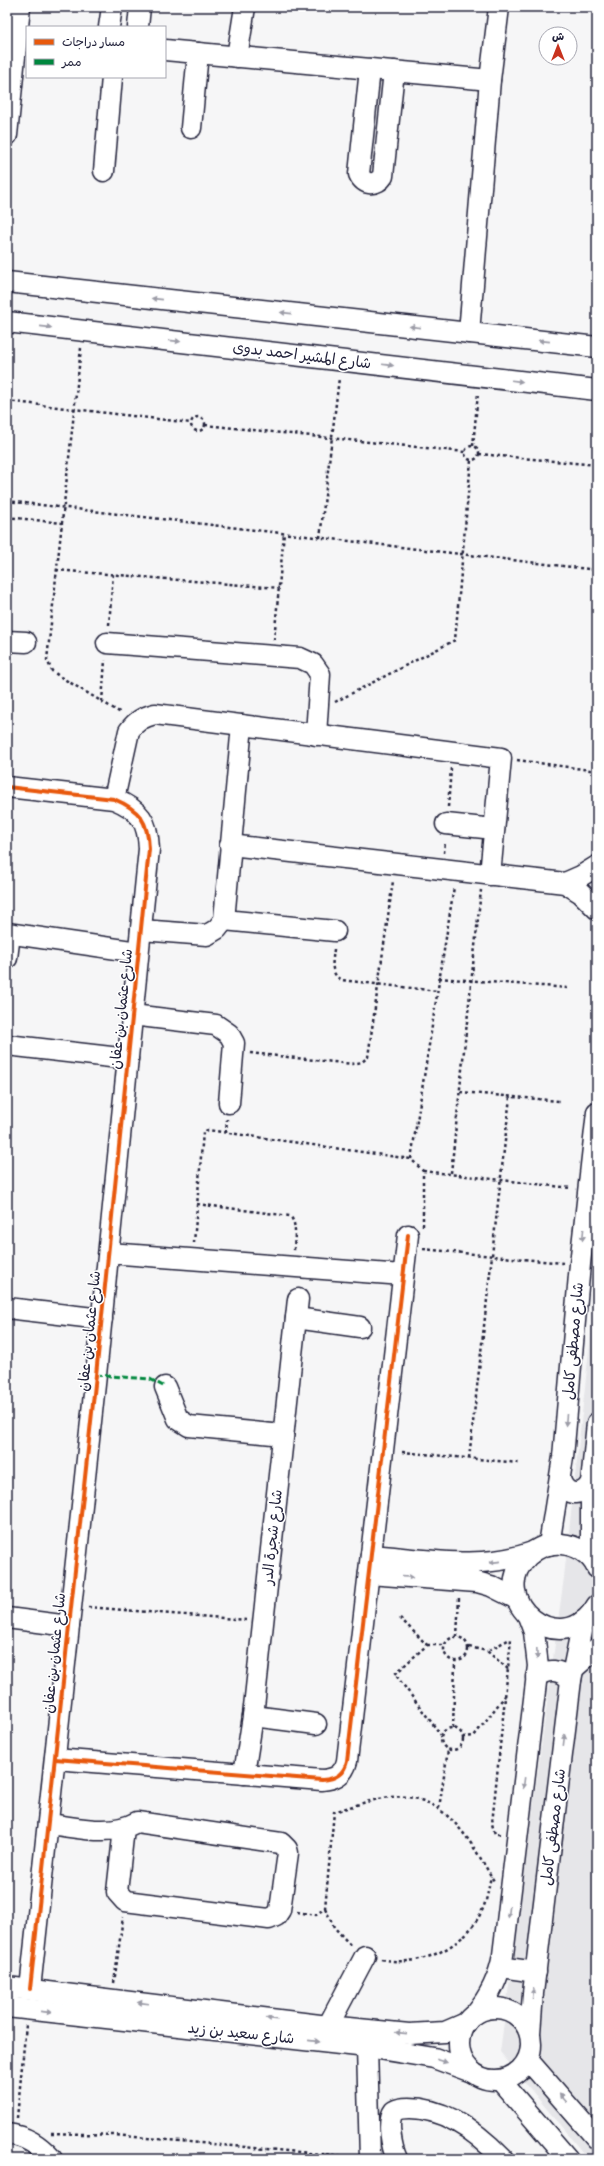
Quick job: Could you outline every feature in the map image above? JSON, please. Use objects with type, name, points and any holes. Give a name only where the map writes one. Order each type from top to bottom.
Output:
[{"type":"street","points":[[7,135],[11,62],[22,37],[20,7]]},
{"type":"street","points":[[109,26],[112,7]]},
{"type":"street","points":[[138,26],[140,7]]},
{"type":"street","points":[[237,58],[244,7]]},
{"type":"street","points":[[469,333],[490,80],[499,7]]},
{"type":"street","points":[[166,50],[237,58],[490,80]]},
{"type":"street","points":[[191,128],[198,53]]},
{"type":"street","points":[[370,69],[359,174],[363,181],[370,183],[378,182],[383,176],[394,71]]},
{"type":"street","points":[[104,171],[112,78]]},
{"type":"street","points":[[7,282],[597,347]]},
{"type":"street","name":"شارع المشير احمد بدوى","points":[[7,322],[479,376],[592,393]]},
{"type":"street","points":[[565,343],[597,336]]},
{"type":"street","points":[[107,643],[300,658],[313,664],[320,674],[316,734]]},
{"type":"street","points":[[114,799],[129,731],[135,722],[144,716],[155,714],[501,758],[494,829],[487,874]]},
{"type":"street","points":[[141,930],[207,934],[217,929],[224,920],[242,725]]},
{"type":"street","name":"شارع عثمان بن عفان","points":[[7,787],[114,799],[130,806],[142,817],[149,832],[149,849],[109,1253],[30,1989]]},
{"type":"street","points":[[446,824],[494,829]]},
{"type":"street","points":[[230,845],[565,883],[581,893],[597,908]]},
{"type":"street","points":[[565,883],[581,876],[597,866]]},
{"type":"street","points":[[224,920],[336,931]]},
{"type":"street","points":[[7,958],[9,933],[138,952]]},
{"type":"street","points":[[132,1015],[216,1025],[229,1034],[234,1043],[228,1103]]},
{"type":"street","points":[[7,1045],[128,1059]]},
{"type":"street","name":"شارع مصطفى كامل","points":[[541,1548],[560,1479],[580,1264],[597,1112]]},
{"type":"street","points":[[55,1759],[322,1780],[336,1777],[341,1773],[347,1760],[404,1275],[418,1236]]},
{"type":"street","points":[[109,1253],[404,1275]]},
{"type":"street","points":[[7,1308],[102,1319]]},
{"type":"street","name":"شارع شجرة الدر","points":[[244,1774],[253,1716],[297,1309],[360,1327]]},
{"type":"street","points":[[165,1387],[178,1419],[189,1426],[283,1435]]},
{"type":"street","points":[[595,1564],[594,1472],[597,1423]]},
{"type":"street","points":[[560,1479],[562,1486],[567,1492],[574,1494],[588,1489],[594,1472]]},
{"type":"street","points":[[370,1565],[483,1563],[517,1558],[541,1548],[567,1544],[576,1547],[595,1564]]},
{"type":"street","points":[[471,2018],[488,2009],[507,2011],[524,2022],[530,2033],[531,2051],[528,2060],[517,2073],[500,2080],[480,2077],[472,2072],[463,2061],[460,2048],[460,2035],[471,2018],[493,1989],[501,1967],[536,1677],[537,1649],[534,1632],[528,1616],[517,1599],[516,1578],[525,1559],[541,1548]]},
{"type":"street","points":[[370,1565],[476,1582],[491,1586],[517,1599]]},
{"type":"street","points":[[528,1616],[537,1624],[548,1628],[560,1629],[573,1627],[592,1614]]},
{"type":"street","name":"شارع مصطفى كامل","points":[[530,2033],[572,1674],[592,1614]]},
{"type":"street","points":[[7,1618],[69,1626]]},
{"type":"street","points":[[536,1677],[548,1671],[554,1670],[572,1674],[597,1648]]},
{"type":"street","points":[[253,1716],[316,1724]]},
{"type":"street","points":[[48,1824],[106,1831],[124,1828],[138,1822],[281,1843],[284,1845],[288,1854],[280,1910],[276,1916],[270,1920],[125,1901],[117,1892],[124,1828]]},
{"type":"street","points":[[328,2026],[366,1956]]},
{"type":"street","points":[[501,1967],[536,1972]]},
{"type":"street","name":"شارع سعيد بن زيد","points":[[7,1987],[328,2026],[427,2034],[445,2032],[471,2018]]},
{"type":"street","name":"شارع سعيد بن زيد","points":[[7,2007],[367,2047],[442,2060],[472,2072]]},
{"type":"street","points":[[422,2056],[427,2045],[427,2034]]},
{"type":"street","points":[[367,2047],[370,2159]]},
{"type":"street","points":[[528,2060],[590,2116],[597,2139]]},
{"type":"street","points":[[500,2080],[568,2159]]},
{"type":"street","points":[[397,2159],[394,2150],[390,2118],[394,2111],[402,2108],[427,2110],[471,2130],[503,2159]]},
{"type":"street","points":[[11,2134],[29,2140],[42,2148],[52,2159]]},
{"type":"path","points":[[83,331],[47,660],[52,671],[135,722]]},
{"type":"path","points":[[320,538],[341,360]]},
{"type":"path","points":[[479,376],[473,446],[479,454]]},
{"type":"path","points":[[7,401],[190,423]]},
{"type":"path","points":[[190,423],[195,417],[199,417],[205,422],[205,425]]},
{"type":"path","points":[[190,423],[193,430],[197,432],[204,429],[205,425]]},
{"type":"path","points":[[205,425],[465,452]]},
{"type":"path","points":[[465,452],[470,446],[473,446]]},
{"type":"path","points":[[465,452],[466,456],[471,460]]},
{"type":"path","points":[[471,460],[475,460],[479,454]]},
{"type":"path","points":[[479,454],[597,465]]},
{"type":"path","points":[[318,711],[455,640],[471,460]]},
{"type":"path","points":[[7,501],[597,570]]},
{"type":"path","points":[[7,517],[62,523]]},
{"type":"path","points":[[272,656],[284,533]]},
{"type":"path","points":[[56,570],[279,588]]},
{"type":"path","points":[[501,758],[597,771]]},
{"type":"path","points":[[233,1052],[352,1064],[362,1062],[368,1057],[395,864]]},
{"type":"path","points":[[411,1159],[438,978],[456,871]]},
{"type":"path","points":[[451,1173],[472,981],[487,874]]},
{"type":"path","points":[[336,931],[332,970],[335,976],[341,980],[437,991]]},
{"type":"path","points":[[438,978],[568,988]]},
{"type":"path","points":[[460,1092],[559,1101]]},
{"type":"path","points":[[469,1458],[510,1097]]},
{"type":"path","points":[[193,1259],[201,1137],[203,1132],[208,1130],[411,1159],[423,1171],[451,1173],[588,1190]]},
{"type":"path","points":[[423,1171],[418,1236],[423,1249],[580,1264]]},
{"type":"path","points":[[197,1204],[290,1216],[294,1221],[295,1226],[293,1267]]},
{"type":"path","points":[[402,1452],[519,1463]]},
{"type":"path","points":[[457,1637],[459,1597]]},
{"type":"path","points":[[71,1606],[263,1621]]},
{"type":"path","points":[[400,1618],[427,1645]]},
{"type":"path","points":[[448,1750],[442,1744],[441,1735],[395,1674],[427,1645],[444,1645],[452,1638],[457,1637],[463,1638],[469,1647],[487,1651],[508,1669]]},
{"type":"path","points":[[487,1651],[511,1638],[492,1824],[495,1834],[517,1837]]},
{"type":"path","points":[[444,1645],[446,1656],[455,1662]]},
{"type":"path","points":[[455,1662],[465,1658],[469,1647]]},
{"type":"path","points":[[453,1728],[455,1662]]},
{"type":"path","points":[[463,1737],[474,1736],[506,1695]]},
{"type":"path","points":[[441,1735],[444,1731],[453,1728],[461,1732],[463,1741],[457,1749],[448,1750]]},
{"type":"path","points":[[439,1808],[448,1750]]},
{"type":"path","points":[[491,1876],[485,1904],[470,1929],[449,1948],[422,1960],[394,1962],[366,1956],[348,1944],[334,1927],[324,1908],[334,1812],[385,1798],[404,1797],[422,1801],[439,1808],[459,1825],[491,1876],[509,1907]]},
{"type":"path","points":[[112,1999],[125,1901]]},
{"type":"path","points":[[280,1910],[316,1915],[324,1908]]},
{"type":"path","points":[[11,2134],[27,2010]]},
{"type":"path","points":[[48,2133],[114,2135],[370,2159]]},
{"type":"shaded area","points":[[597,1278],[597,2159],[588,2159],[500,2052],[564,1577]]},
{"type":"marked path","points":[[96,1375],[150,1379],[165,1387]]},
{"type":"cycle path","points":[[7,787],[114,799],[136,812],[141,818],[147,831],[149,849],[96,1375],[30,1989]]},
{"type":"cycle path","points":[[55,1759],[322,1780],[335,1777],[344,1769],[347,1761],[408,1235]]}]
